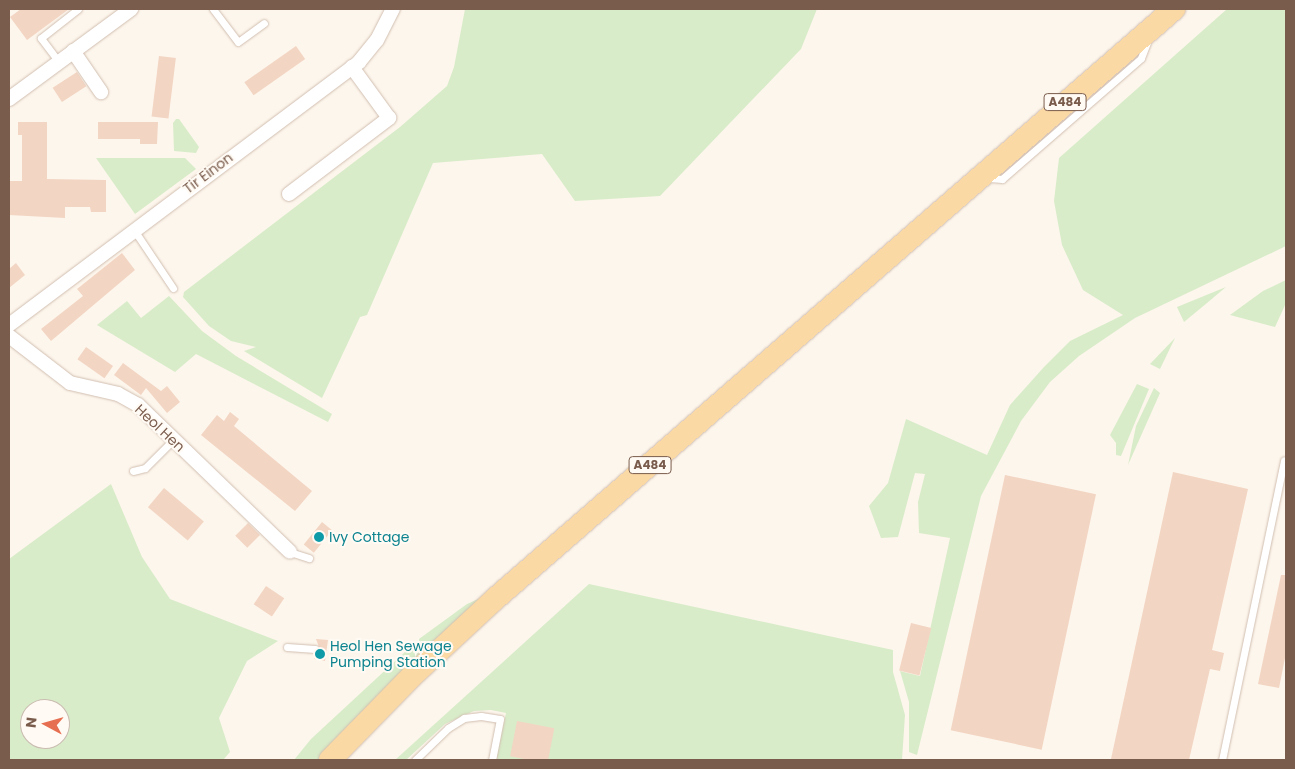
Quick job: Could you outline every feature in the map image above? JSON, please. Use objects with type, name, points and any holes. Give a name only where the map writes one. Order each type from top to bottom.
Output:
[{"type":"main road","name":"A484","points":[[330,760],[411,677],[495,599],[977,177],[1174,9]]},
{"type":"street","points":[[9,99],[131,9]]},
{"type":"street","name":"Tir Einon","points":[[9,325],[352,67],[377,40],[393,9]]},
{"type":"street","points":[[73,51],[101,92]]},
{"type":"street","points":[[289,194],[389,118],[352,67]]},
{"type":"street","name":"Heol Hen","points":[[9,336],[70,383],[118,394],[138,405],[290,552]]},
{"type":"lane","points":[[59,62],[41,38],[78,9]]},
{"type":"lane","points":[[213,9],[238,42],[264,22]]},
{"type":"lane","points":[[133,230],[173,288]]},
{"type":"lane","points":[[133,471],[145,468],[173,440]]},
{"type":"lane","points":[[1222,760],[1284,460]]},
{"type":"lane","points":[[290,552],[309,558]]},
{"type":"lane","points":[[287,647],[315,649]]},
{"type":"lane","points":[[415,760],[448,728],[464,718],[482,716],[500,719],[492,760]]},
{"type":"green space","points":[[465,9],[817,9],[801,49],[660,196],[575,201],[542,154],[433,163],[367,315],[360,317],[322,398],[244,351],[256,347],[231,341],[209,326],[183,297],[184,292],[400,127],[447,86],[454,67]]},
{"type":"green space","points":[[1227,9],[1286,9],[1286,246],[1135,318],[1079,356],[1050,382],[1021,421],[981,496],[917,755],[909,752],[909,702],[900,671],[920,676],[950,538],[919,533],[918,502],[925,474],[915,473],[898,537],[881,538],[869,506],[888,483],[906,419],[987,455],[1010,405],[1044,367],[1070,341],[1123,315],[1083,290],[1062,245],[1054,201],[1059,158]]},
{"type":"green space","points":[[176,119],[179,119],[199,147],[196,153],[174,151],[173,123]]},
{"type":"green space","points":[[96,158],[185,158],[196,169],[135,214]]},
{"type":"green space","points":[[1286,280],[1286,303],[1275,327],[1230,315],[1263,291]]},
{"type":"green space","points":[[1226,287],[1207,303],[1184,322],[1177,307]]},
{"type":"green space","points":[[169,296],[202,331],[236,356],[332,414],[328,422],[196,354],[175,372],[97,325],[127,301],[141,318]]},
{"type":"green space","points":[[1175,338],[1160,369],[1150,364]]},
{"type":"green space","points":[[1137,384],[1149,389],[1121,456],[1116,455],[1116,443],[1110,435]]},
{"type":"green space","points":[[1154,388],[1160,393],[1128,465],[1136,426]]},
{"type":"green space","points":[[111,484],[142,557],[170,599],[278,641],[247,661],[219,718],[230,752],[223,760],[9,760],[9,559]]},
{"type":"green space","points":[[589,584],[893,650],[893,672],[905,715],[902,760],[496,760],[506,713],[491,710],[474,711],[445,724],[406,760],[395,760]]},
{"type":"green space","points":[[494,592],[318,760],[294,760],[311,739],[419,639],[467,604]]},
{"type":"building","points":[[21,9],[69,9],[27,40],[10,17]]},
{"type":"building","points":[[296,46],[305,59],[254,95],[244,82]]},
{"type":"building","points":[[159,56],[176,58],[168,119],[152,117]]},
{"type":"building","points":[[77,72],[86,86],[62,102],[53,88]]},
{"type":"building","points":[[18,122],[47,122],[47,179],[106,180],[106,212],[91,212],[90,207],[65,207],[65,218],[9,215],[9,181],[22,181],[22,135],[18,135]]},
{"type":"building","points":[[98,122],[158,122],[157,144],[140,144],[140,139],[98,139]]},
{"type":"building","points":[[122,253],[135,270],[51,341],[41,329],[83,296],[77,289]]},
{"type":"building","points":[[16,263],[25,275],[9,288],[9,269]]},
{"type":"building","points":[[86,347],[113,366],[104,378],[77,359]]},
{"type":"building","points":[[123,363],[161,391],[167,386],[180,402],[167,413],[146,388],[141,395],[114,375]]},
{"type":"building","points":[[230,412],[239,419],[234,426],[312,491],[295,511],[201,435],[217,415],[224,421]]},
{"type":"building","points":[[1173,472],[1248,489],[1212,650],[1224,653],[1220,671],[1210,669],[1189,760],[1111,759]]},
{"type":"building","points":[[1005,475],[1096,494],[1042,750],[951,730]]},
{"type":"building","points":[[164,488],[204,521],[188,541],[148,507]]},
{"type":"building","name":"Ivy Cottage","points":[[322,522],[332,530],[314,553],[304,545]]},
{"type":"building","points":[[248,523],[260,535],[247,548],[235,536]]},
{"type":"building","points":[[1281,575],[1286,575],[1286,653],[1279,688],[1258,684]]},
{"type":"building","points":[[266,586],[284,598],[272,617],[254,604]]},
{"type":"building","points":[[911,623],[931,628],[920,676],[899,671]]},
{"type":"building","name":"Heol Hen Sewage Pumping Station","points":[[316,639],[328,640],[325,661],[314,659],[320,650]]},
{"type":"building","points":[[517,721],[554,728],[548,760],[529,760],[510,756]]},
{"type":"place","name":"Ivy Cottage","points":[[319,537]]},
{"type":"place","name":"Heol Hen Sewage Pumping Station","points":[[320,654]]}]
